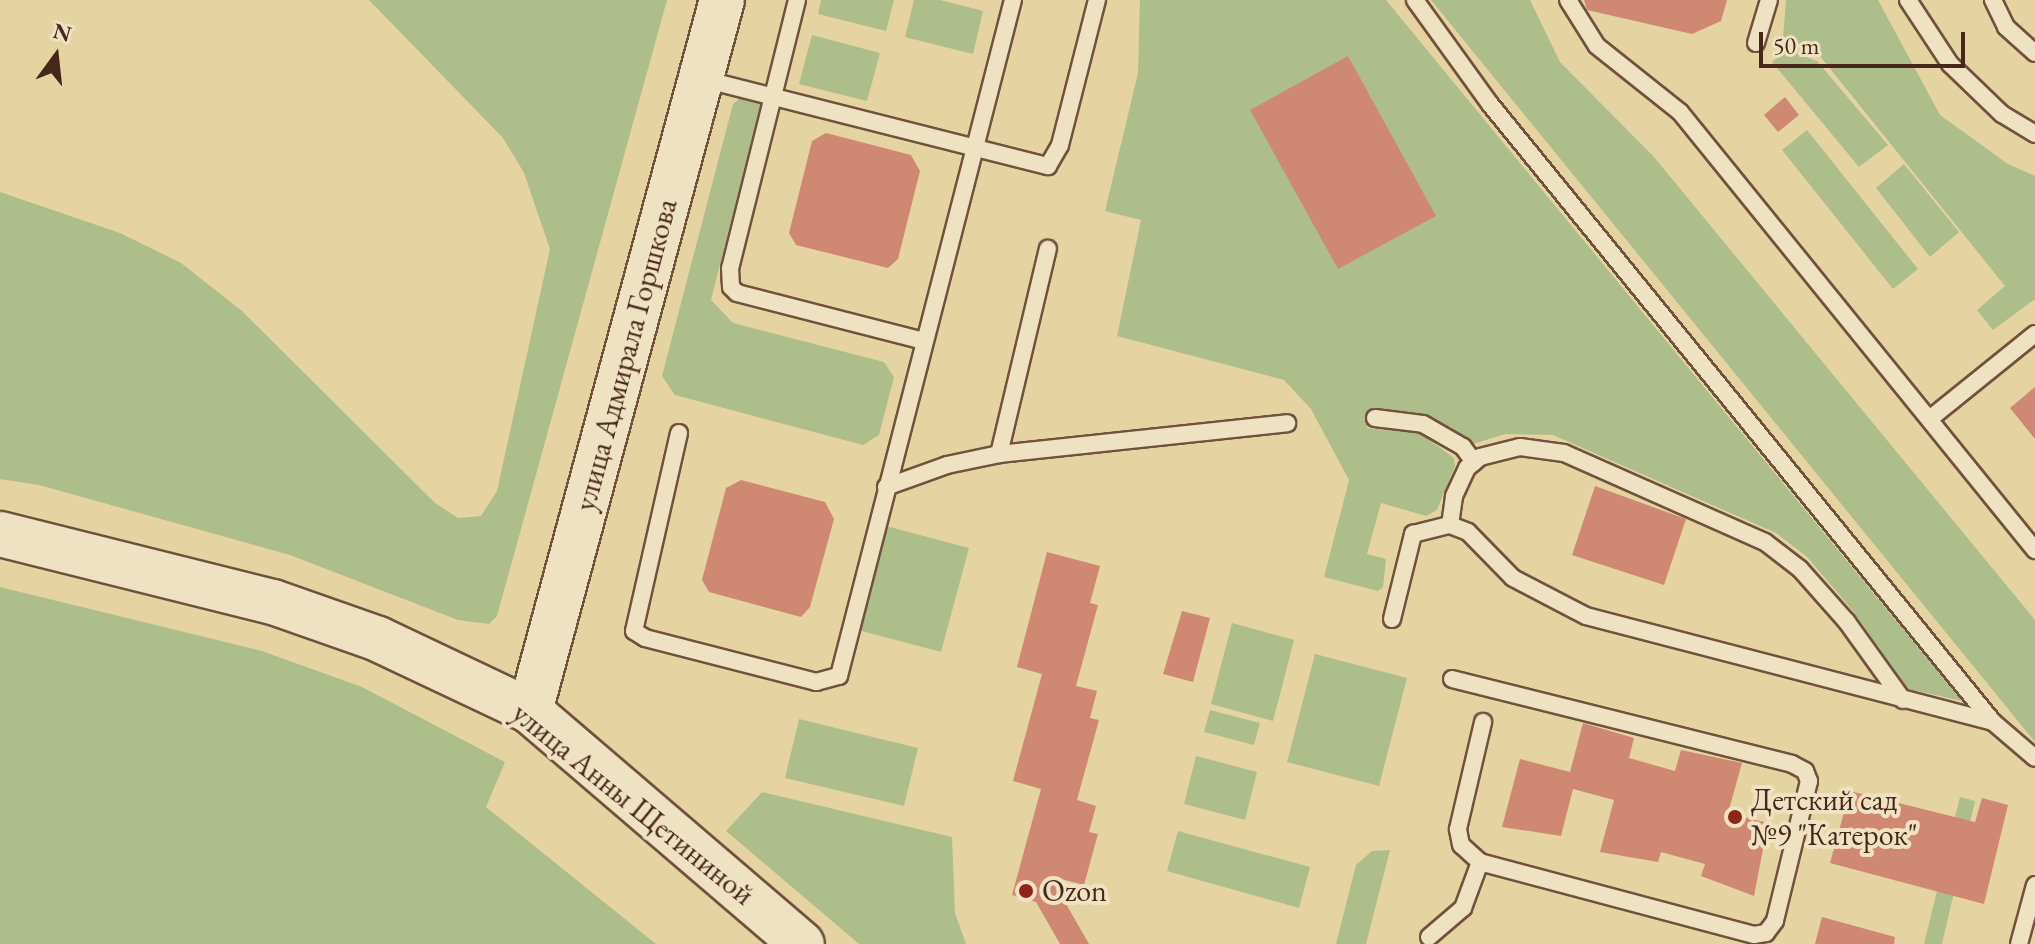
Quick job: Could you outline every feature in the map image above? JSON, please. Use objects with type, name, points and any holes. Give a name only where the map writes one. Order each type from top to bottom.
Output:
[{"type":"main road","name":"улица Адмирала Горшкова","points":[[530,711],[722,0]]},
{"type":"main road","name":"улица Анны Щетининой","points":[[0,534],[273,602],[378,639],[530,711],[802,944]]},
{"type":"lane","points":[[797,0],[730,268],[731,287],[737,293],[924,341]]},
{"type":"lane","points":[[701,78],[1048,166],[1060,145],[1097,0]]},
{"type":"lane","points":[[1415,0],[1490,104],[1993,722],[2035,758]]},
{"type":"lane","points":[[1568,0],[1597,46],[1680,112],[1932,417],[2035,550]]},
{"type":"lane","points":[[1756,43],[1769,0]]},
{"type":"lane","points":[[1908,0],[1950,64],[2002,114],[2035,134]]},
{"type":"lane","points":[[1993,0],[2006,27],[2035,53]]},
{"type":"lane","points":[[679,433],[634,620],[637,634],[816,682],[839,676],[974,149],[1008,1]]},
{"type":"lane","points":[[999,454],[1048,249]]},
{"type":"lane","points":[[1932,417],[2035,334]]},
{"type":"lane","points":[[1375,418],[1423,424],[1455,441],[1474,462]]},
{"type":"lane","points":[[886,487],[947,465],[999,454],[1287,423]]},
{"type":"lane","points":[[1450,525],[1454,496],[1474,462],[1490,452],[1520,447],[1564,453],[1765,542],[1800,569],[1838,612],[1903,700]]},
{"type":"lane","points":[[1392,619],[1413,534],[1450,525],[1468,532],[1513,578],[1586,616],[1993,722]]},
{"type":"lane","points":[[1452,679],[1792,764],[1805,771],[1809,781],[1775,921],[1766,933],[1754,935],[1480,862],[1461,845],[1458,829],[1483,722]]},
{"type":"lane","points":[[1429,937],[1463,908],[1480,862]]},
{"type":"lane","points":[[2019,944],[2035,885]]},
{"type":"green space","points":[[369,0],[667,0],[497,616],[489,624],[458,620],[290,555],[39,485],[0,479],[0,192],[120,233],[181,263],[242,311],[435,503],[458,518],[481,516],[497,491],[550,249],[524,173],[503,138]]},
{"type":"green space","points":[[821,0],[894,0],[886,31],[818,14]]},
{"type":"green space","points":[[914,0],[940,0],[983,11],[973,54],[905,37]]},
{"type":"green space","points":[[1140,0],[1386,0],[1962,701],[1908,689],[1853,611],[1807,557],[1776,533],[1553,435],[1505,434],[1473,444],[1431,417],[1371,411],[1367,428],[1420,433],[1454,458],[1455,466],[1437,510],[1426,516],[1381,503],[1367,554],[1386,559],[1383,587],[1378,591],[1324,577],[1349,480],[1311,409],[1284,380],[1117,336],[1141,220],[1105,211],[1138,73]]},
{"type":"green space","points":[[1431,0],[1530,0],[1560,62],[1654,157],[2035,620],[2035,742]]},
{"type":"green space","points":[[1786,0],[1878,0],[1940,115],[2008,164],[2035,176],[2035,299],[1993,330],[1977,310],[2005,286],[1819,55],[1783,37]]},
{"type":"green space","points":[[812,35],[880,53],[867,101],[799,84]]},
{"type":"green space","points":[[1787,50],[1817,61],[1888,145],[1859,167],[1772,62]]},
{"type":"green space","points":[[741,97],[761,102],[711,300],[733,323],[884,362],[894,377],[879,435],[863,445],[675,395],[662,376],[733,104]]},
{"type":"green space","points":[[1807,130],[1918,269],[1893,289],[1782,150]]},
{"type":"green space","points":[[1904,164],[1959,232],[1930,257],[1876,188]]},
{"type":"green space","points":[[886,526],[969,548],[941,652],[858,630]]},
{"type":"green space","points":[[0,587],[262,651],[362,687],[505,762],[486,807],[656,944],[0,944]]},
{"type":"green space","points":[[1232,623],[1294,640],[1273,721],[1211,704]]},
{"type":"green space","points":[[1315,654],[1407,678],[1379,786],[1287,762]]},
{"type":"green space","points":[[1210,710],[1260,723],[1254,745],[1204,732]]},
{"type":"green space","points":[[799,719],[918,748],[904,806],[785,778]]},
{"type":"green space","points":[[1196,756],[1257,772],[1245,820],[1184,804]]},
{"type":"green space","points":[[762,792],[952,837],[955,913],[966,944],[859,944],[726,831]]},
{"type":"green space","points":[[1960,797],[1975,801],[1942,944],[1924,944]]},
{"type":"green space","points":[[1178,831],[1310,867],[1299,908],[1167,871]]},
{"type":"green space","points":[[1390,850],[1366,944],[1336,944],[1356,865],[1372,851]]},
{"type":"building","points":[[1584,0],[1727,0],[1721,21],[1692,34],[1587,10]]},
{"type":"building","points":[[1348,56],[1436,216],[1338,269],[1250,110]]},
{"type":"building","points":[[1785,97],[1799,115],[1778,132],[1764,115]]},
{"type":"building","points":[[826,133],[911,155],[920,171],[898,259],[888,268],[796,245],[789,233],[812,141]]},
{"type":"building","points":[[2035,387],[2035,439],[2010,408]]},
{"type":"building","points":[[741,480],[825,502],[834,519],[810,607],[801,617],[709,592],[702,580],[726,488]]},
{"type":"building","points":[[1595,486],[1686,519],[1664,585],[1572,555]]},
{"type":"building","points":[[1047,552],[1100,566],[1090,603],[1098,605],[1076,686],[1097,691],[1090,718],[1099,720],[1077,800],[1096,806],[1089,832],[1098,834],[1084,885],[1050,876],[1089,944],[1060,944],[1036,902],[1012,895],[1041,789],[1013,781],[1042,674],[1017,667]]},
{"type":"building","points":[[1182,611],[1210,618],[1193,682],[1163,674]]},
{"type":"building","points":[[1583,723],[1634,738],[1629,758],[1675,771],[1681,750],[1742,763],[1728,813],[1768,823],[1754,896],[1701,876],[1705,864],[1661,852],[1658,862],[1600,852],[1614,800],[1573,789],[1561,836],[1502,827],[1520,759],[1570,772]]},
{"type":"building","points":[[1850,791],[1975,822],[1982,798],[2008,805],[1984,904],[1830,863]]},
{"type":"building","points":[[1822,917],[1895,937],[1894,944],[1815,944]]},
{"type":"place","name":"Детский сад №9 \"Катерок\"","points":[[1735,817]]},
{"type":"place","name":"Ozon","points":[[1026,891]]}]
